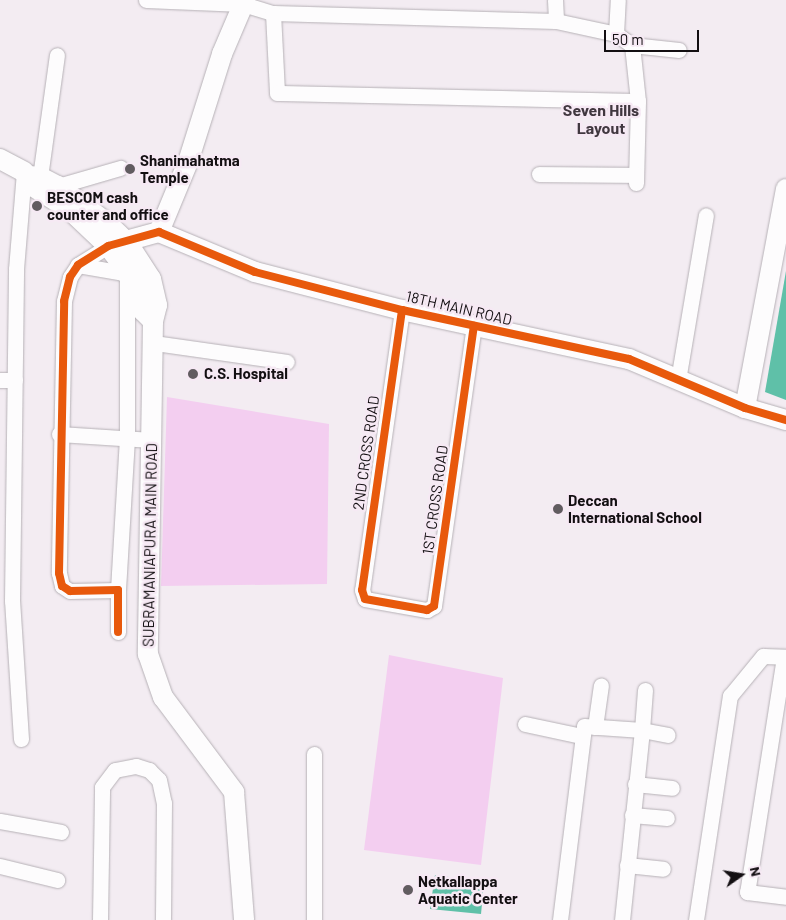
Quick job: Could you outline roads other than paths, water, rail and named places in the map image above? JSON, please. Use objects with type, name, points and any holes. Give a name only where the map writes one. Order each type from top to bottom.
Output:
[{"type":"street","points":[[146,0],[244,2],[273,13],[556,21],[616,34],[632,45],[679,50]]},
{"type":"street","points":[[555,0],[556,21]]},
{"type":"street","points":[[616,34],[618,0]]},
{"type":"street","points":[[118,590],[70,592],[62,586],[59,572],[60,434],[64,301],[70,278],[78,265],[117,244],[159,232],[184,174],[222,54],[244,2]]},
{"type":"street","points":[[273,13],[277,93],[638,101]]},
{"type":"street","points":[[538,174],[636,179],[638,101],[632,45]]},
{"type":"street","points":[[21,740],[7,502],[8,380],[16,269],[31,175],[57,55]]},
{"type":"street","points":[[0,159],[58,186],[84,203],[117,244]]},
{"type":"street","points":[[58,186],[120,168]]},
{"type":"street","points":[[31,175],[34,187],[117,244]]},
{"type":"street","points":[[745,408],[786,189]]},
{"type":"street","points":[[678,380],[706,215]]},
{"type":"street","name":"18TH MAIN ROAD","points":[[159,232],[255,272],[402,310],[629,359],[745,408],[786,420]]},
{"type":"street","name":"SUBRAMANIAPURA MAIN ROAD","points":[[117,244],[151,279],[157,305],[153,321],[148,654],[163,697],[234,792],[244,920]]},
{"type":"street","points":[[78,265],[124,273],[127,278],[127,438],[118,590],[118,632]]},
{"type":"street","name":"2ND CROSS ROAD","points":[[365,599],[362,590],[402,310]]},
{"type":"street","name":"1ST CROSS ROAD","points":[[365,599],[427,610],[434,606],[474,326]]},
{"type":"street","points":[[154,343],[287,362]]},
{"type":"street","points":[[60,434],[152,440]]},
{"type":"street","points":[[696,920],[730,696],[763,656],[785,657],[747,892],[786,897]]},
{"type":"street","points":[[595,727],[601,685]]},
{"type":"street","points":[[622,920],[645,690]]},
{"type":"street","points":[[525,724],[581,736]]},
{"type":"street","points":[[560,920],[581,736],[584,726],[642,730],[668,735]]},
{"type":"street","points":[[314,754],[314,920]]},
{"type":"street","points":[[100,920],[102,787],[115,770],[136,766],[148,770],[159,780],[164,803],[163,920]]},
{"type":"street","points":[[635,784],[672,788]]},
{"type":"street","points":[[632,815],[667,818]]},
{"type":"street","points":[[0,822],[61,832]]},
{"type":"street","points":[[627,865],[663,869]]},
{"type":"street","points":[[0,866],[57,880]]},
{"type":"place","name":"Shanimahatma Temple","points":[[130,169]]},
{"type":"place","name":"BESCOM cash counter and office","points":[[37,206]]},
{"type":"place","name":"C.S. Hospital","points":[[193,374]]},
{"type":"place","name":"Deccan International School","points":[[558,509]]},
{"type":"place","name":"Netkallappa Aquatic Center","points":[[408,890]]},
{"type":"district","name":"Seven Hills Layout","points":[[601,119]]}]
